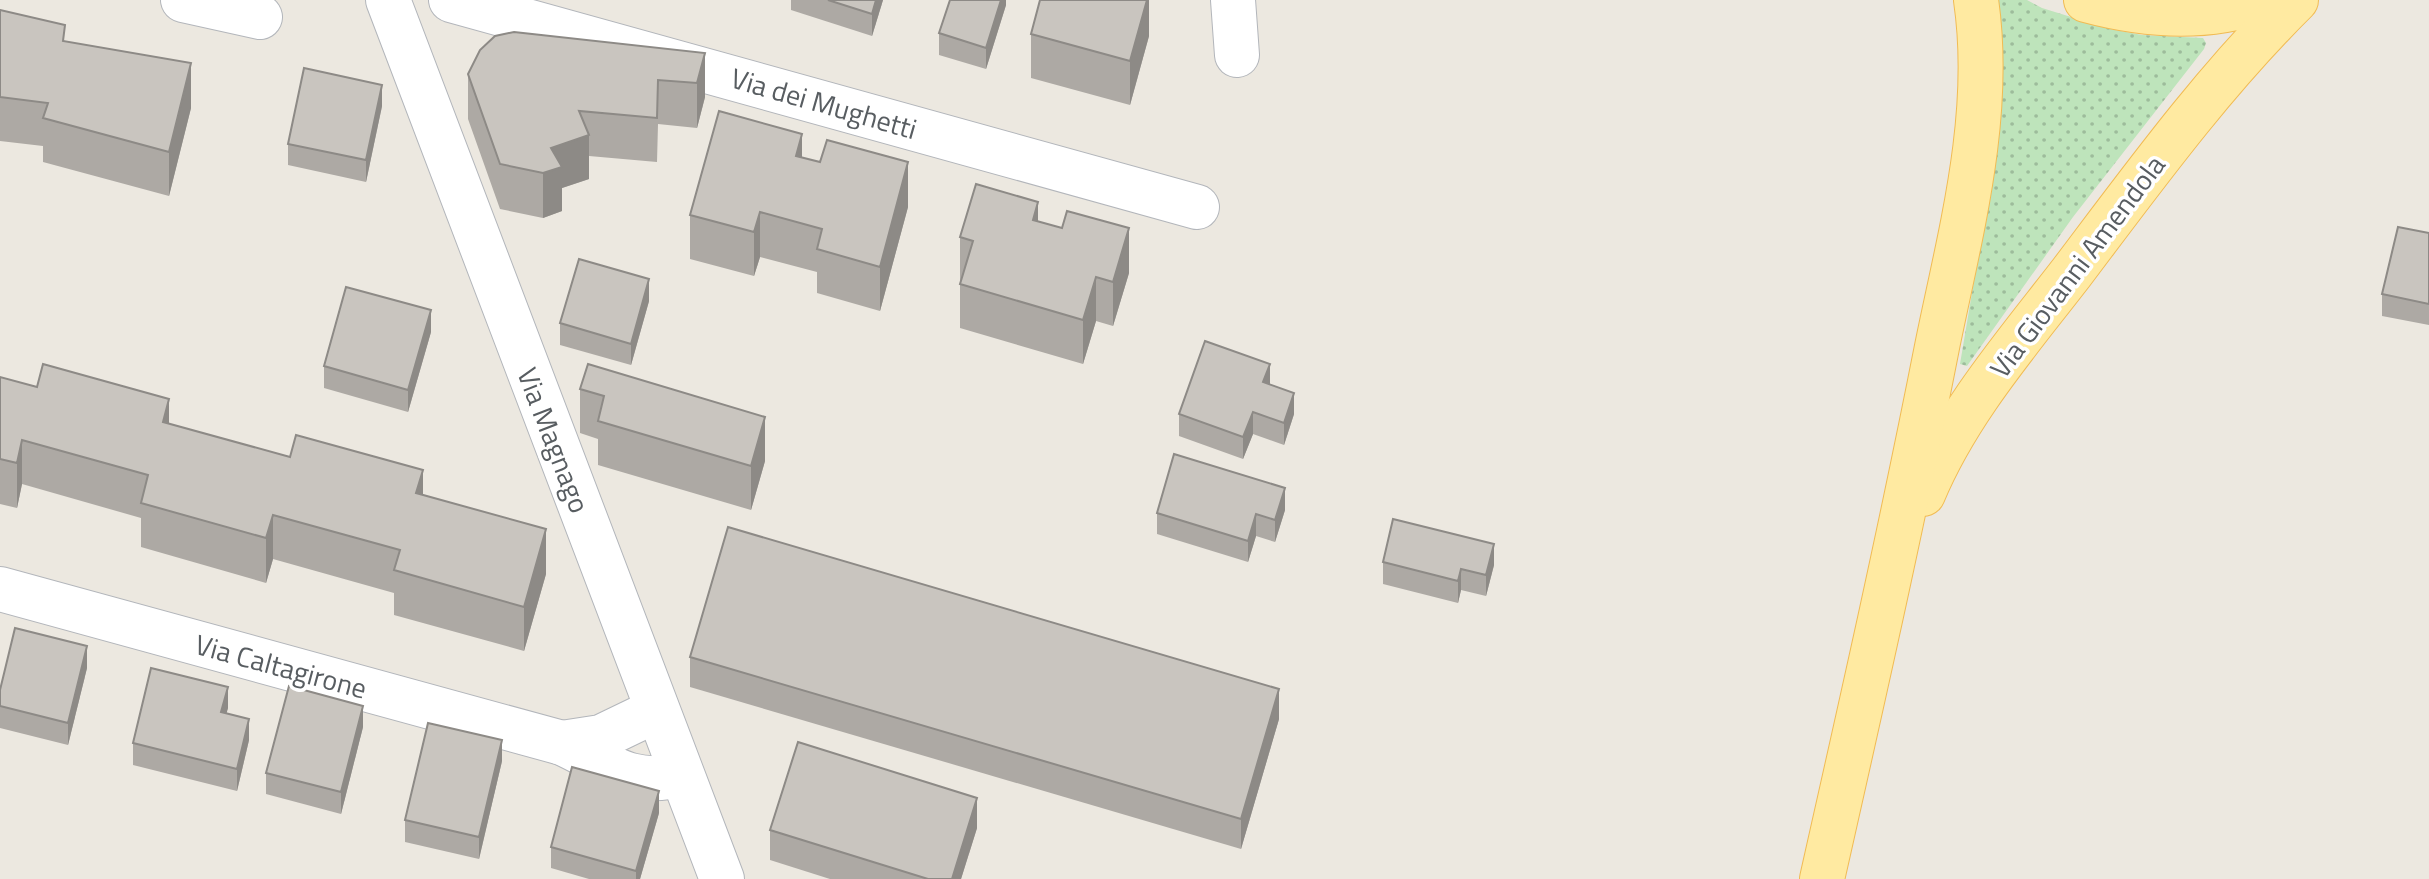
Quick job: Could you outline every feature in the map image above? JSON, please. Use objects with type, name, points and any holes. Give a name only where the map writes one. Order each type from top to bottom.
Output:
[{"type":"main road","name":"Via Giovanni Amendola","points":[[1822,879],[1895,558],[1970,173],[1981,62],[1976,0]]},
{"type":"main road","points":[[2086,0],[2125,10],[2166,15],[2208,13],[2263,0]]},
{"type":"main road","name":"Via Giovanni Amendola","points":[[1895,558],[1942,454],[2009,354],[2203,101],[2239,58],[2296,0]]},
{"type":"street","points":[[183,0],[260,17]]},
{"type":"street","name":"Via Magnago","points":[[390,0],[722,879]]},
{"type":"street","name":"Via dei Mughetti","points":[[451,0],[1197,207]]},
{"type":"street","points":[[1233,0],[1237,55]]},
{"type":"street","name":"Via Caltagirone","points":[[0,589],[562,743],[615,769],[645,779],[663,780],[681,774]]},
{"type":"street","name":"Via Caltagirone","points":[[562,743],[601,737],[657,710]]},
{"type":"green space","points":[[1995,0],[2027,0],[2042,8],[2110,29],[2142,35],[2203,38],[2206,43],[2073,217],[1967,366],[1960,364],[1988,198]]},
{"type":"building","points":[[828,0],[876,0],[872,14]]},
{"type":"building","points":[[950,0],[1001,0],[986,48],[939,33]]},
{"type":"building","points":[[1040,0],[1147,0],[1130,61],[1031,34]]},
{"type":"building","points":[[0,10],[65,25],[63,41],[191,63],[169,152],[43,118],[48,103],[0,97]]},
{"type":"building","points":[[514,32],[705,53],[697,83],[658,80],[657,118],[579,111],[589,135],[551,148],[562,167],[543,173],[500,164],[468,74],[480,50],[495,36]]},
{"type":"building","points":[[304,68],[382,85],[366,160],[288,144]]},
{"type":"building","points":[[719,111],[802,134],[796,156],[820,162],[827,140],[908,162],[880,267],[817,249],[822,229],[760,212],[754,232],[690,215]]},
{"type":"building","points":[[976,184],[1038,202],[1033,220],[1062,228],[1067,211],[1129,228],[1113,282],[1096,277],[1083,320],[960,284],[973,241],[960,237]]},
{"type":"building","points":[[2398,227],[2429,233],[2429,304],[2382,294]]},
{"type":"building","points":[[579,259],[649,279],[631,344],[560,323]]},
{"type":"building","points":[[346,287],[431,310],[408,390],[324,366]]},
{"type":"building","points":[[1205,341],[1270,364],[1263,382],[1294,393],[1284,423],[1253,412],[1243,437],[1179,414]]},
{"type":"building","points":[[43,364],[169,399],[163,422],[290,457],[296,435],[423,470],[416,493],[546,529],[524,607],[394,570],[400,550],[273,515],[266,538],[141,503],[148,475],[22,440],[17,463],[0,459],[0,377],[37,387]]},
{"type":"building","points":[[588,364],[765,417],[751,466],[598,421],[604,396],[580,389]]},
{"type":"building","points":[[1174,454],[1285,488],[1275,520],[1256,514],[1248,541],[1157,513]]},
{"type":"building","points":[[1393,519],[1494,544],[1486,575],[1461,569],[1458,581],[1383,562]]},
{"type":"building","points":[[728,527],[1279,689],[1241,819],[690,657]]},
{"type":"building","points":[[15,628],[87,646],[68,723],[0,706],[0,690]]},
{"type":"building","points":[[151,668],[228,687],[221,712],[249,719],[237,769],[133,743]]},
{"type":"building","points":[[289,686],[363,706],[341,792],[266,773]]},
{"type":"building","points":[[428,723],[502,740],[479,837],[405,820]]},
{"type":"building","points":[[798,742],[977,798],[952,879],[928,879],[770,830]]},
{"type":"building","points":[[572,767],[659,791],[636,871],[551,847]]}]
